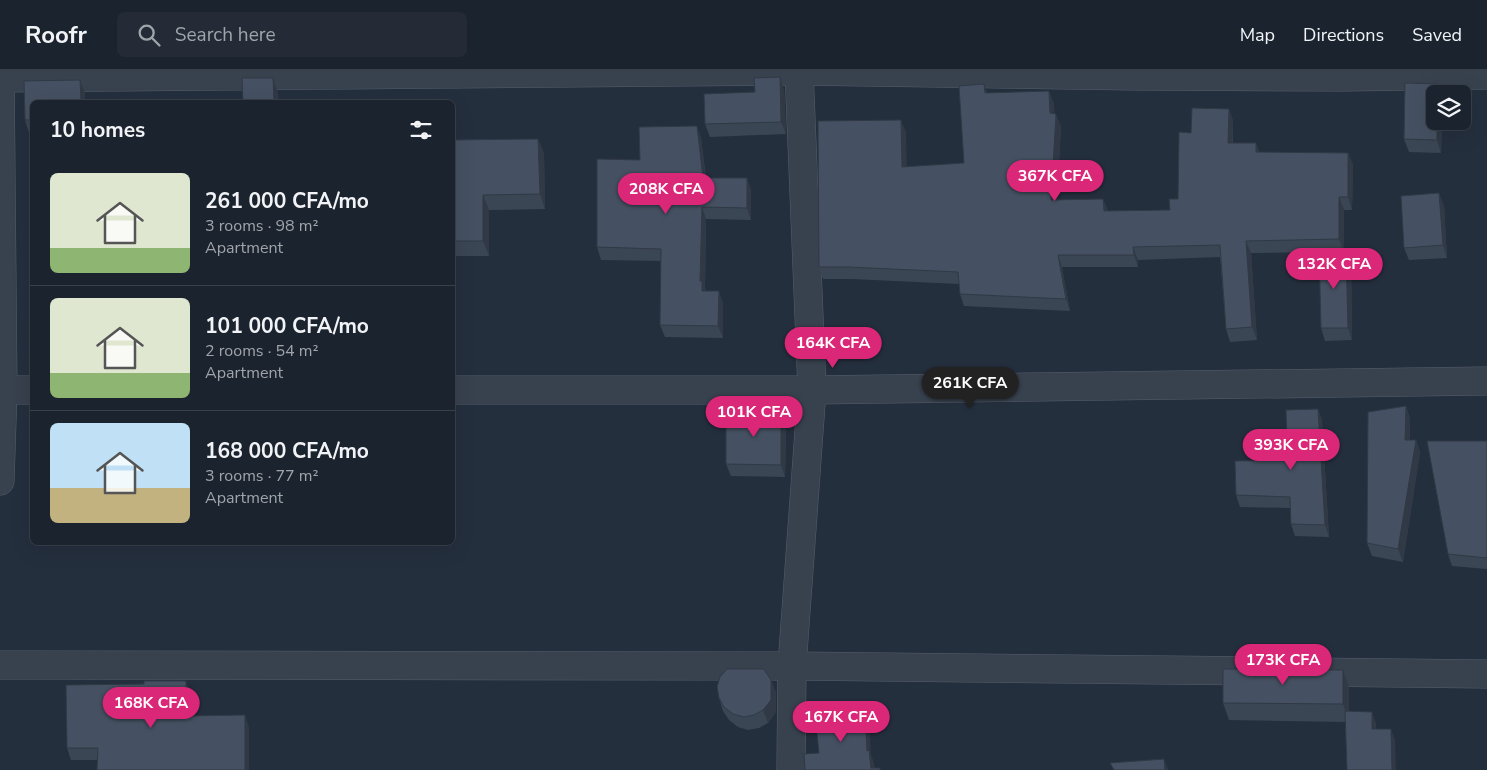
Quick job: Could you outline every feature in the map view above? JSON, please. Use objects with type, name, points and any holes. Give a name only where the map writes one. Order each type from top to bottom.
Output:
[{"type":"street","points":[[0,70],[2,390],[0,481]]},
{"type":"street","points":[[0,78],[799,70],[1487,75]]},
{"type":"street","points":[[791,770],[792,666],[812,390],[799,70]]},
{"type":"street","points":[[455,390],[812,390],[1487,381]]},
{"type":"street","points":[[2,390],[30,390]]},
{"type":"street","points":[[0,665],[792,666],[1487,674]]},
{"type":"building","points":[[780,77],[781,122],[705,124],[704,94],[755,92],[754,78]]},
{"type":"building","points":[[242,78],[273,78],[274,100],[243,100]]},
{"type":"building","points":[[80,80],[81,100],[30,100],[30,120],[25,120],[24,81]]},
{"type":"building","points":[[1405,83],[1437,84],[1426,85],[1426,130],[1437,130],[1437,140],[1404,139]]},
{"type":"building","points":[[984,84],[985,93],[1049,91],[1050,113],[1056,114],[1051,200],[1103,199],[1104,211],[1170,210],[1169,199],[1178,199],[1179,132],[1191,133],[1192,108],[1229,109],[1228,143],[1256,143],[1256,152],[1348,153],[1348,197],[1339,197],[1339,239],[1246,241],[1252,327],[1226,329],[1220,245],[1133,247],[1134,255],[1058,255],[1066,299],[960,294],[958,272],[819,267],[818,121],[901,120],[902,167],[964,163],[959,86]]},
{"type":"building","points":[[697,126],[703,178],[747,178],[747,208],[702,207],[700,281],[702,281],[702,291],[719,291],[718,326],[660,325],[661,249],[597,247],[597,159],[640,160],[639,127]]},
{"type":"building","points":[[538,139],[540,194],[483,195],[483,241],[455,241],[455,140]]},
{"type":"building","points":[[1439,193],[1443,245],[1404,248],[1401,196]]},
{"type":"building","points":[[1319,251],[1346,251],[1348,328],[1321,328]]},
{"type":"building","points":[[1406,406],[1405,440],[1416,440],[1398,549],[1367,543],[1368,412]]},
{"type":"building","points":[[1318,409],[1325,525],[1291,524],[1290,497],[1236,495],[1235,461],[1284,460],[1284,440],[1287,440],[1286,410]]},
{"type":"building","points":[[726,411],[781,412],[781,465],[726,464]]},
{"type":"building","points":[[1427,441],[1487,441],[1487,558],[1448,554]]},
{"type":"building","points":[[727,669],[763,669],[765,671],[771,680],[771,700],[763,710],[754,715],[744,717],[733,714],[724,707],[719,698],[717,687],[720,677]]},
{"type":"building","points":[[1223,669],[1343,670],[1343,704],[1223,703]]},
{"type":"building","points":[[144,681],[186,681],[186,716],[245,715],[245,770],[97,770],[98,748],[67,748],[66,685],[144,684]]},
{"type":"building","points":[[865,711],[867,751],[869,750],[871,768],[880,768],[880,770],[805,770],[804,754],[819,753],[815,714]]},
{"type":"building","points":[[1345,711],[1372,712],[1372,729],[1391,729],[1392,770],[1347,770]]},
{"type":"building","points":[[1164,759],[1165,770],[1114,770],[1110,763]]}]
